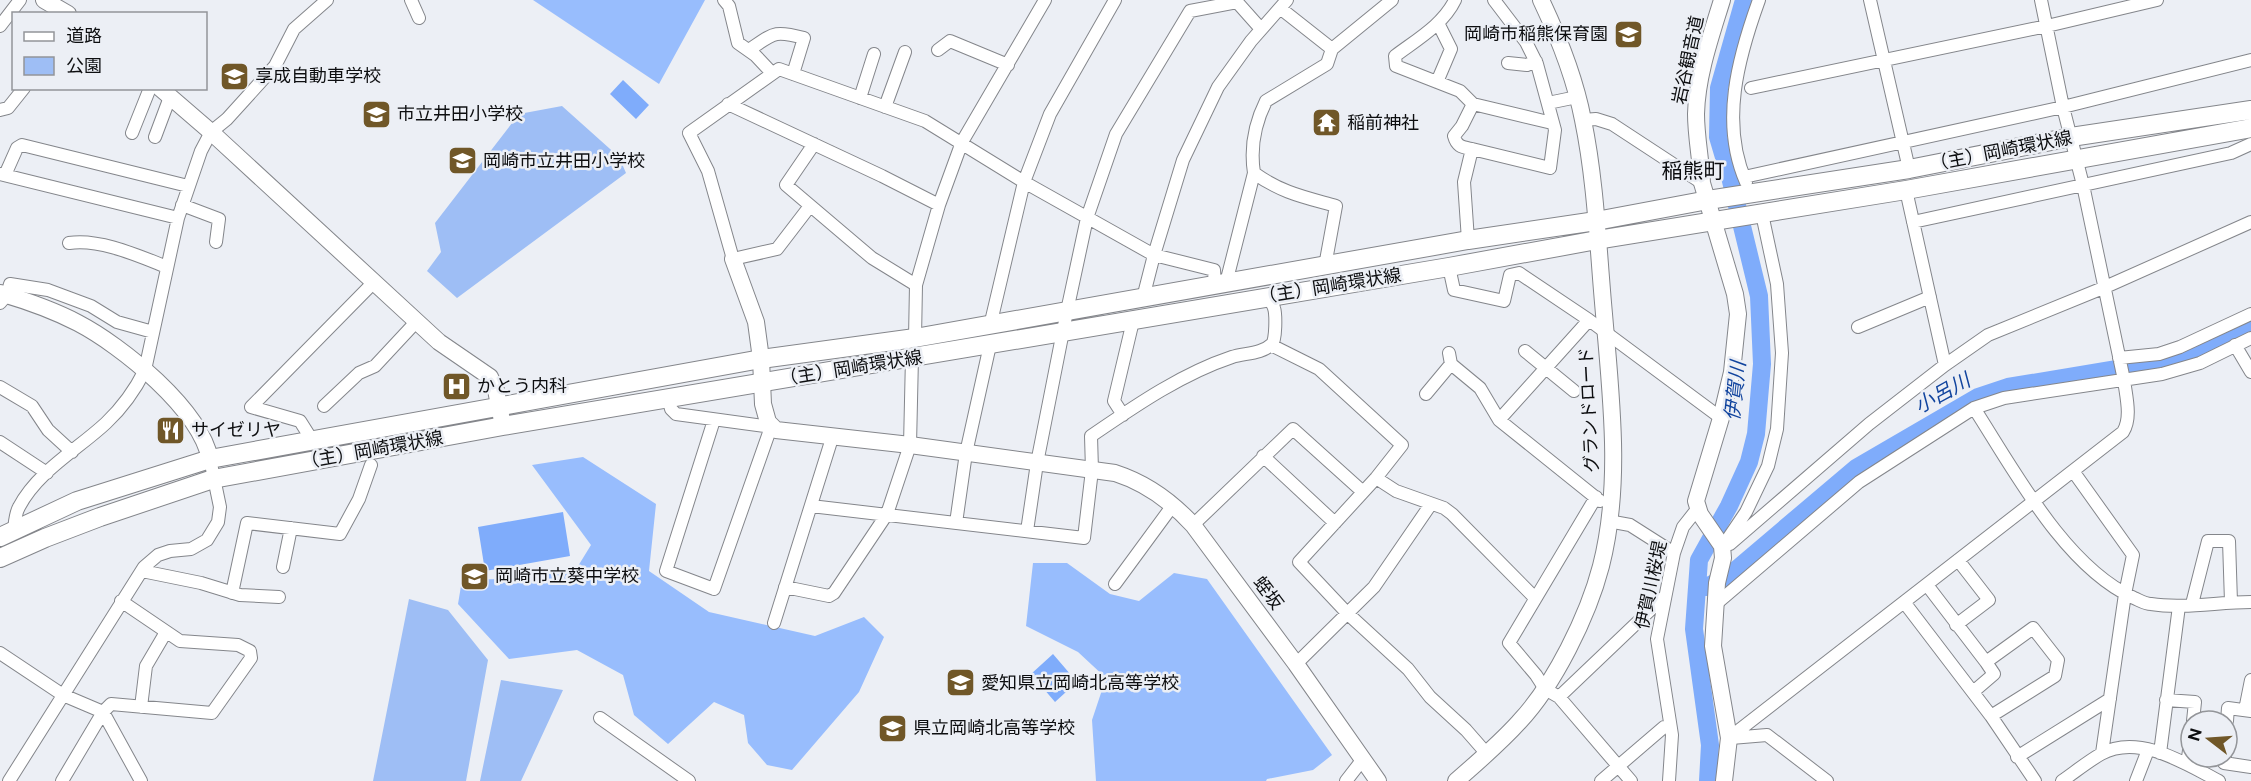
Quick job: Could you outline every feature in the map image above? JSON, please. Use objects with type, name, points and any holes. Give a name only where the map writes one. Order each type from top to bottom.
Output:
[{"type":"main road","name":"（主）岡崎環状線","points":[[7,533],[77,501],[210,459],[761,359],[990,326],[1468,240],[1596,221],[1705,191],[1909,169],[2071,137],[2251,110]]},
{"type":"main road","name":"（主）岡崎環状線","points":[[0,558],[100,517],[213,479],[503,426],[1133,321],[1597,240],[1906,190],[2251,128]]},
{"type":"street","points":[[0,26],[20,0]]},
{"type":"street","points":[[44,0],[65,12]]},
{"type":"street","points":[[7,533],[17,509],[30,491],[47,473],[106,423],[122,406],[145,370],[178,218],[201,151],[211,132],[227,119],[275,66],[294,29],[327,0]]},
{"type":"street","points":[[411,0],[419,18]]},
{"type":"street","points":[[724,0],[729,6],[738,43],[749,50],[772,73]]},
{"type":"street","points":[[915,338],[916,285],[939,205],[962,142],[1045,0]]},
{"type":"street","points":[[990,326],[1024,182],[1050,114],[1115,0]]},
{"type":"street","points":[[1220,284],[1254,173],[1251,157],[1255,126],[1266,101],[1327,64],[1332,49],[1392,0]]},
{"type":"street","points":[[1455,0],[1438,23],[1395,56],[1396,66],[1460,91],[1473,104],[1552,123]]},
{"type":"street","points":[[1473,104],[1454,136],[1460,147],[1550,168],[1554,142],[1552,123],[1536,61],[1526,42],[1494,0]]},
{"type":"street","name":"グランドロード","points":[[1456,781],[1552,693],[1600,567],[1609,515],[1614,455],[1596,221],[1583,120],[1556,30],[1541,0]]},
{"type":"street","name":"岩谷観音道","points":[[1698,508],[1696,501],[1732,372],[1738,314],[1735,294],[1705,191],[1697,146],[1696,112],[1708,47],[1722,0]]},
{"type":"street","points":[[1760,0],[1750,27],[1732,105],[1732,129],[1736,153],[1747,185],[1901,143],[2063,107],[2251,60]]},
{"type":"street","points":[[1870,0],[1901,143],[1909,169]]},
{"type":"street","points":[[1729,738],[2123,432],[2127,426],[2127,402],[2120,358],[2041,0]]},
{"type":"street","points":[[1750,88],[2047,26],[2157,0]]},
{"type":"street","points":[[1028,531],[1037,463],[1066,311],[1087,218],[1116,134],[1190,11],[1238,1],[1261,29]]},
{"type":"street","points":[[1143,298],[1184,160],[1218,87],[1261,29],[1284,4],[1332,49]]},
{"type":"street","points":[[1437,82],[1451,49],[1438,23]]},
{"type":"street","points":[[749,50],[770,35],[781,32],[804,38],[793,74]]},
{"type":"street","points":[[938,50],[950,41],[1008,65]]},
{"type":"street","points":[[885,107],[905,52]]},
{"type":"street","points":[[860,98],[874,54]]},
{"type":"street","points":[[1508,63],[1527,65],[1536,61]]},
{"type":"street","points":[[714,420],[666,571],[714,589],[771,427],[763,404],[761,359],[756,322],[734,259],[708,171],[689,133],[779,69],[925,121],[1024,182],[1154,255],[1214,270],[1220,284]]},
{"type":"street","points":[[0,110],[8,108],[22,90]]},
{"type":"street","points":[[132,133],[149,90]]},
{"type":"street","points":[[155,137],[165,93],[211,132],[416,322],[439,342],[490,377],[500,405],[503,426]]},
{"type":"street","points":[[1548,103],[1577,97]]},
{"type":"street","points":[[728,104],[939,205]]},
{"type":"street","points":[[1583,120],[1596,119],[1612,124],[1705,191]]},
{"type":"street","points":[[814,144],[786,185],[872,258],[916,285]]},
{"type":"street","points":[[1913,222],[2231,153],[2251,144]]},
{"type":"street","points":[[178,218],[3,175],[17,148],[22,145],[188,186]]},
{"type":"street","points":[[1468,240],[1464,182],[1472,149]]},
{"type":"street","points":[[1254,173],[1273,187],[1336,206],[1325,266]]},
{"type":"street","points":[[1906,190],[1945,365]]},
{"type":"street","points":[[182,205],[219,219],[216,242]]},
{"type":"street","points":[[734,259],[777,249],[810,206]]},
{"type":"street","points":[[1724,781],[1729,738],[1713,646],[1717,584],[1723,552],[1746,512],[1768,466],[1777,429],[1782,353],[1777,284],[1762,214]]},
{"type":"street","points":[[1723,552],[1869,424],[1988,335],[2103,288],[2251,222]]},
{"type":"street","points":[[69,243],[83,240],[137,255],[167,267]]},
{"type":"street","points":[[1449,267],[1454,290],[1504,301],[1510,275],[1519,273],[1589,320],[1721,418]]},
{"type":"street","points":[[312,440],[300,421],[251,407],[373,283]]},
{"type":"street","points":[[9,781],[141,571],[158,555],[201,545],[214,531],[220,515],[208,446],[183,409],[145,370],[78,323],[2,297],[10,284],[48,290],[91,306],[117,322],[153,332]]},
{"type":"street","points":[[811,506],[1084,538],[1092,470],[1091,436],[1205,368],[1234,356],[1257,352],[1271,345],[1275,339],[1274,308],[1267,297]]},
{"type":"street","points":[[1858,327],[1930,297]]},
{"type":"street","points":[[2120,358],[2159,354],[2181,347],[2251,314]]},
{"type":"street","points":[[1499,420],[1589,320]]},
{"type":"street","points":[[1123,415],[1114,401],[1133,321]]},
{"type":"street","points":[[324,406],[359,373],[375,366],[416,322]]},
{"type":"street","points":[[1716,604],[1859,482],[1974,408],[2004,398],[2162,374],[2200,363],[2251,338]]},
{"type":"street","points":[[956,523],[966,453],[990,345]]},
{"type":"street","points":[[1271,345],[1319,369],[1402,445],[1364,492],[1299,562],[1347,613],[1408,669],[1430,697],[1466,730],[1487,754]]},
{"type":"street","points":[[2235,345],[2251,372]]},
{"type":"street","points":[[1525,351],[1574,391]]},
{"type":"street","points":[[785,586],[829,596],[834,593],[887,514],[910,445],[912,357]]},
{"type":"street","points":[[1426,394],[1450,358],[1480,388],[1499,420],[1596,497],[1609,515],[1630,525],[1674,553]]},
{"type":"street","points":[[0,387],[32,406],[48,429],[72,452]]},
{"type":"street","points":[[668,398],[671,409],[676,414],[771,427]]},
{"type":"street","points":[[1974,408],[2033,500],[2067,544],[2099,577],[2125,594],[2148,604],[2251,602]]},
{"type":"street","name":"蛭坂","points":[[771,427],[777,430],[910,445],[1115,473],[1129,477],[1173,505],[1192,525],[1296,664],[1378,781]]},
{"type":"street","points":[[1192,525],[1293,429],[1364,492]]},
{"type":"street","points":[[774,623],[833,435]]},
{"type":"street","points":[[0,442],[47,473]]},
{"type":"street","points":[[1263,456],[1335,523]]},
{"type":"street","points":[[232,593],[247,523],[340,534],[359,499],[371,465]]},
{"type":"street","points":[[2073,471],[2133,555],[2125,594],[2102,753]]},
{"type":"street","points":[[1376,478],[1396,491],[1444,508],[1452,514],[1535,598]]},
{"type":"street","points":[[1596,497],[1509,643],[1631,781]]},
{"type":"street","points":[[1296,664],[1374,587],[1431,504]]},
{"type":"street","points":[[1115,584],[1173,505]]},
{"type":"street","points":[[1698,508],[1723,552]]},
{"type":"street","name":"伊賀川桜堤","points":[[1670,781],[1672,735],[1657,639],[1674,553],[1683,527],[1698,508]]},
{"type":"street","points":[[284,567],[291,528]]},
{"type":"street","points":[[2136,781],[2154,752],[2185,605],[2208,541],[2229,541],[2231,602]]},
{"type":"street","points":[[1956,625],[1989,600],[1958,560]]},
{"type":"street","points":[[141,571],[201,583],[240,595],[279,597]]},
{"type":"street","points":[[1927,585],[1994,674],[1973,692]]},
{"type":"street","points":[[1552,693],[1665,596]]},
{"type":"street","points":[[62,781],[103,712],[111,704],[212,713],[251,658],[247,647],[180,641],[121,601]]},
{"type":"street","points":[[1904,602],[1973,692],[2035,781]]},
{"type":"street","points":[[1986,662],[2033,628],[2058,660],[2055,676],[1990,716]]},
{"type":"street","points":[[141,706],[146,666],[166,632]]},
{"type":"street","points":[[0,653],[63,695],[103,712],[119,738],[139,780]]},
{"type":"street","points":[[2248,711],[2251,680]]},
{"type":"street","points":[[2017,757],[2110,699]]},
{"type":"street","points":[[2166,700],[2195,702],[2194,709]]},
{"type":"street","points":[[600,718],[688,781]]},
{"type":"street","points":[[1601,781],[1664,727]]},
{"type":"street","points":[[1729,738],[1767,735],[1827,781]]},
{"type":"street","points":[[2062,781],[2102,753],[2130,748],[2154,752],[2179,762]]},
{"type":"street","points":[[1346,781],[1363,759]]},
{"type":"street","points":[[2195,769],[2219,781]]},
{"type":"green space","points":[[562,106],[619,157],[626,173],[457,298],[427,271],[441,252],[435,223],[519,114]]},
{"type":"green space","points":[[409,599],[448,610],[488,660],[466,781],[373,781]]},
{"type":"green space","points":[[501,680],[563,690],[521,781],[480,781]]},
{"type":"shaded area","points":[[533,0],[705,0],[659,84]]},
{"type":"shaded area","points":[[623,80],[649,105],[636,119],[610,94]]},
{"type":"shaded area","points":[[583,457],[656,504],[649,571],[709,612],[815,636],[864,617],[884,637],[859,692],[792,770],[767,765],[748,743],[744,715],[714,702],[668,744],[634,715],[623,675],[577,650],[509,659],[458,604],[462,580],[500,579],[575,571],[591,545],[532,465]]},
{"type":"shaded area","points":[[563,512],[570,556],[485,571],[478,527]]},
{"type":"shaded area","points":[[1033,563],[1067,563],[1110,594],[1139,601],[1174,573],[1207,579],[1332,755],[1313,770],[1266,781],[1096,781],[1092,720],[1106,678],[1078,652],[1026,626]]},
{"type":"shaded area","points":[[1053,654],[1077,682],[1055,702],[1031,674]]},
{"type":"waterway","name":"伊賀川","points":[[1708,781],[1710,745],[1694,629],[1699,560],[1729,506],[1749,462],[1756,434],[1762,364],[1759,296],[1718,137],[1719,88],[1744,0]]},
{"type":"waterway","name":"小呂川","points":[[1707,587],[1731,574],[1856,468],[1978,397],[2008,387],[2165,361],[2251,326]]},
{"type":"place","name":"岡崎市稲熊保育園","points":[[1629,34]]},
{"type":"place","name":"享成自動車学校","points":[[234,76]]},
{"type":"place","name":"市立井田小学校","points":[[376,114]]},
{"type":"place","name":"稲前神社","points":[[1326,123]]},
{"type":"place","name":"岡崎市立井田小学校","points":[[462,161]]},
{"type":"place","name":"かとう内科","points":[[456,386]]},
{"type":"place","name":"サイゼリヤ","points":[[170,430]]},
{"type":"place","name":"岡崎市立葵中学校","points":[[474,576]]},
{"type":"place","name":"愛知県立岡崎北高等学校","points":[[960,683]]},
{"type":"place","name":"県立岡崎北高等学校","points":[[892,728]]},
{"type":"district","name":"稲熊町","points":[[1693,171]]}]
